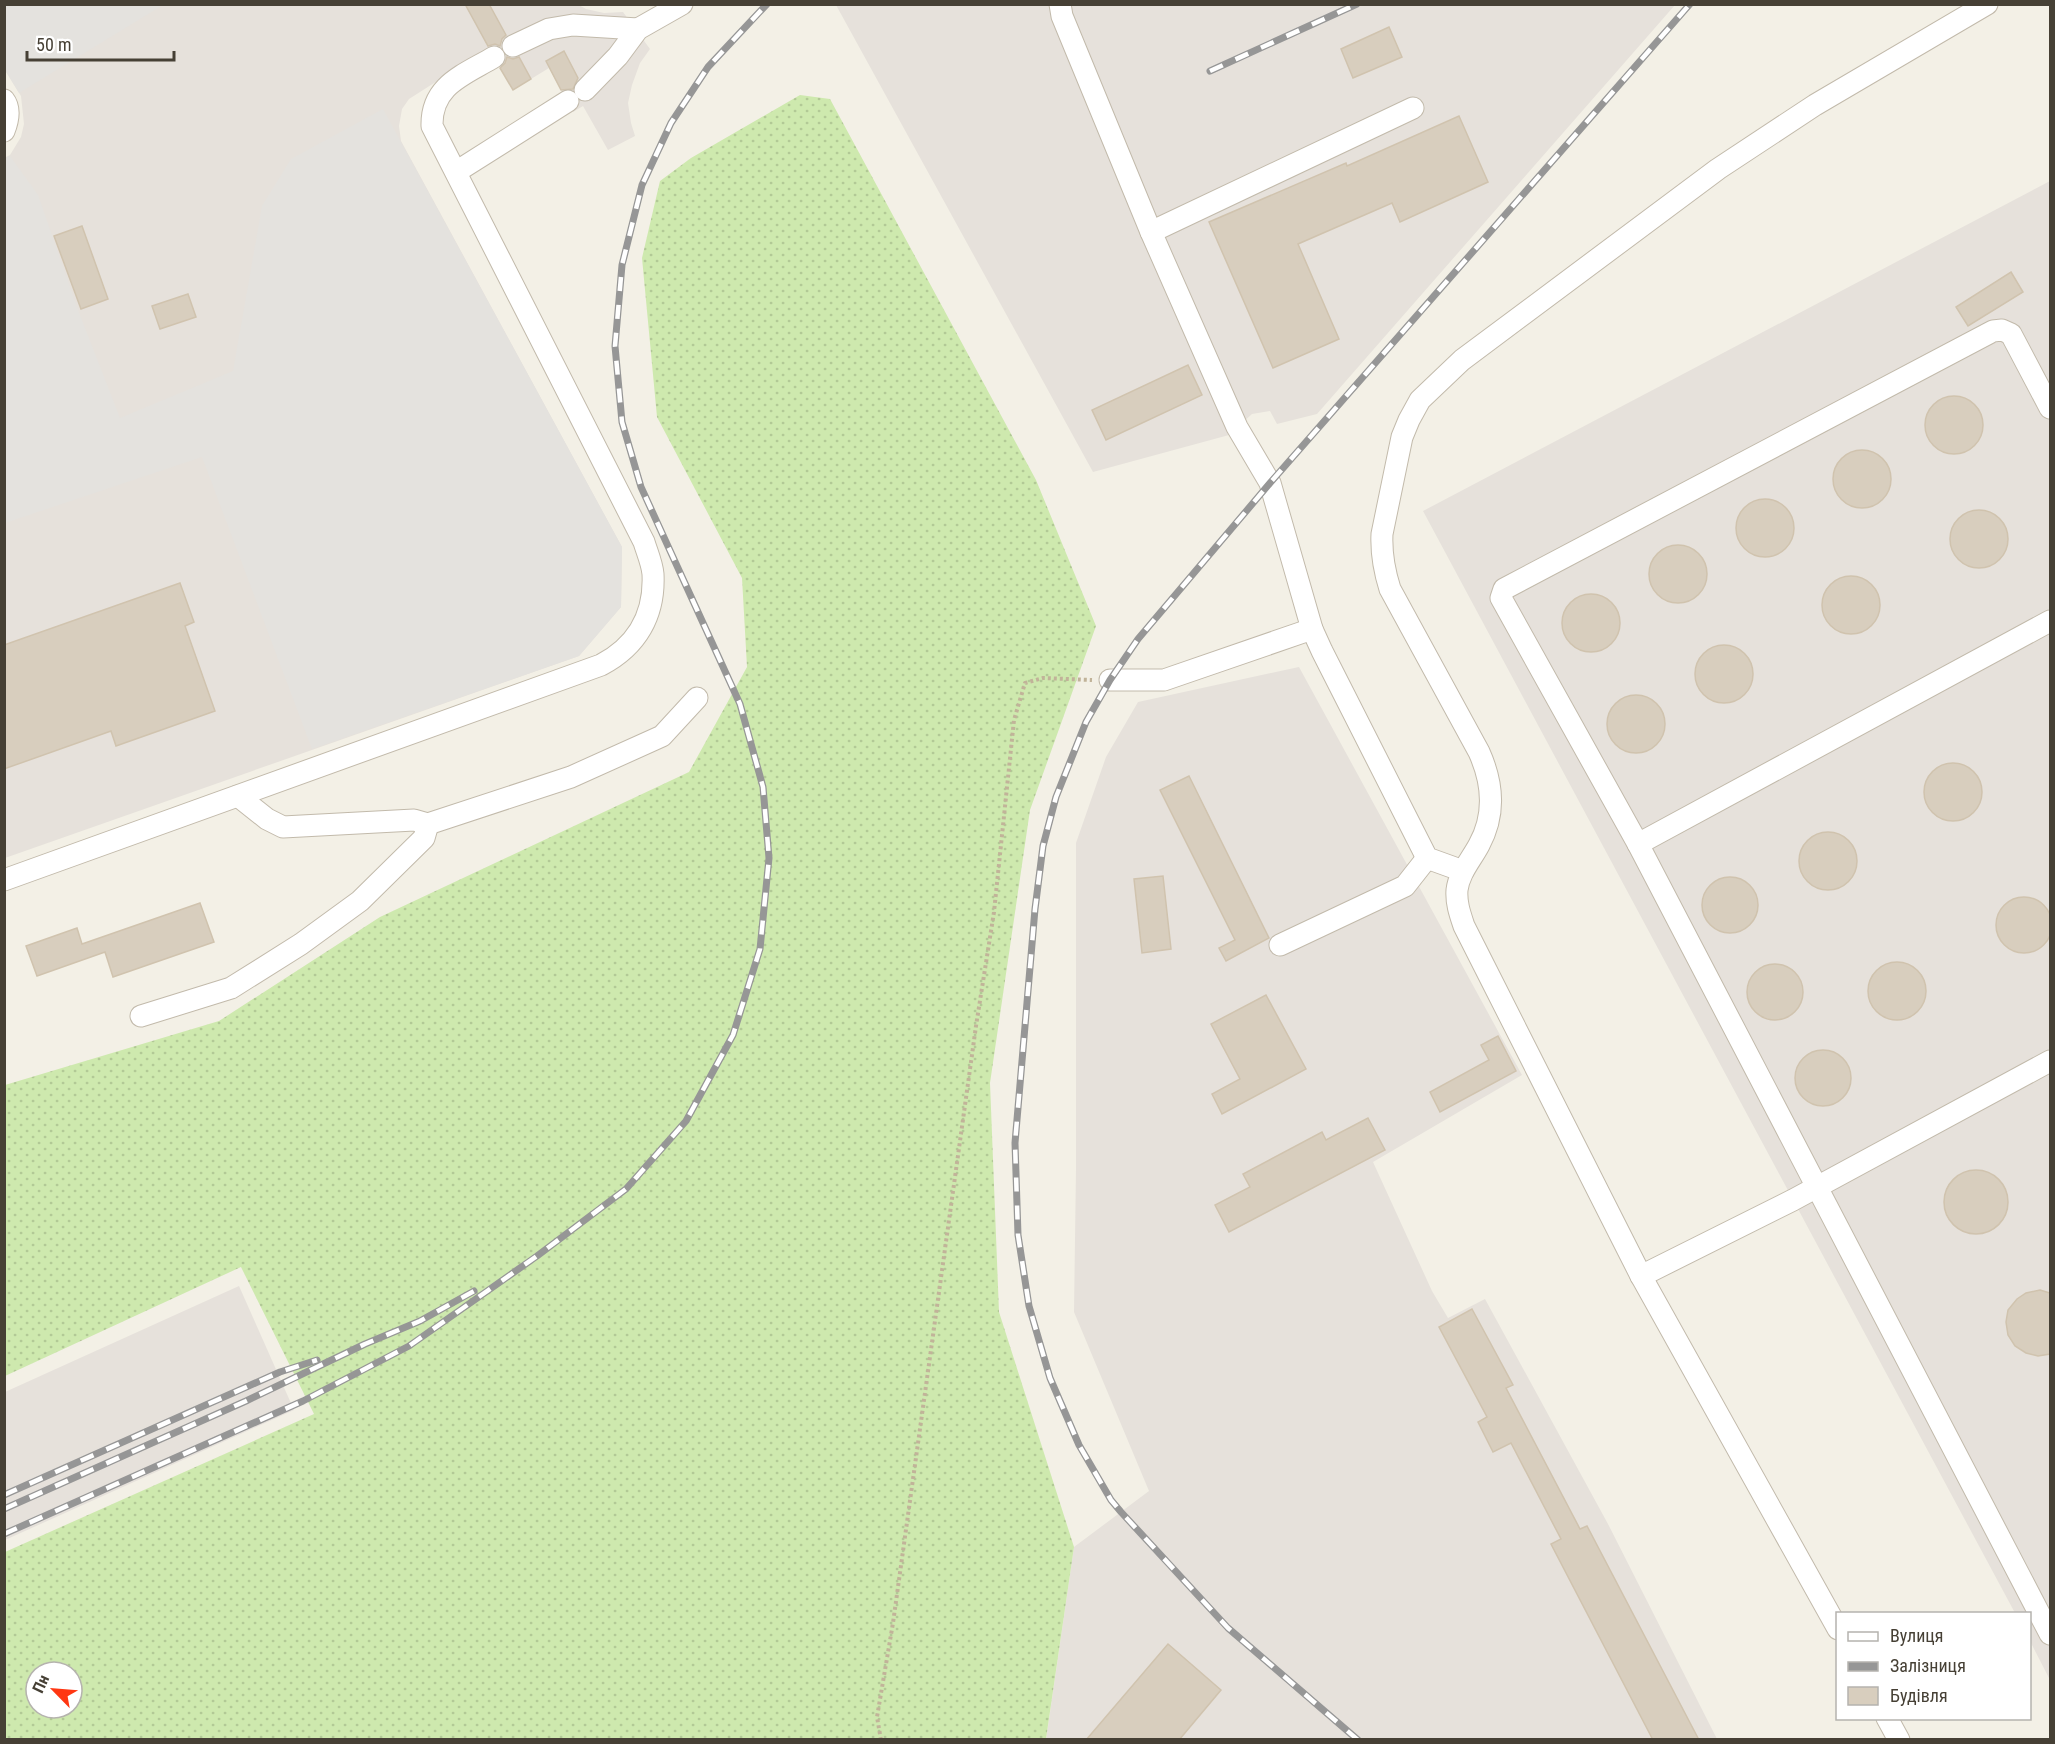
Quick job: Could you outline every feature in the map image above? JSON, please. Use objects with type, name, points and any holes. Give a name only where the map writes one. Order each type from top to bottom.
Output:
[{"type":"street","points":[[456,172],[576,96],[618,56],[638,29],[682,4]]},
{"type":"street","points":[[1060,4],[1062,16],[1150,232],[1237,427],[1270,483],[1312,629],[1358,725],[1427,858],[1463,871]]},
{"type":"street","points":[[1836,1625],[1641,1276],[1464,926],[1458,908],[1457,889],[1463,871],[1480,844],[1487,827],[1491,808],[1491,789],[1487,770],[1390,589],[1381,551],[1382,534],[1402,437],[1409,420],[1420,400],[1462,360],[1718,168],[1815,105],[1988,4]]},
{"type":"street","points":[[513,46],[549,29],[573,25],[638,29]]},
{"type":"street","points":[[4,880],[601,665],[619,656],[639,632],[651,603],[653,572],[644,542],[432,126],[431,114],[434,103],[448,84],[494,57]]},
{"type":"street","points":[[4,100],[8,105],[8,120],[4,131]]},
{"type":"street","points":[[1150,232],[1413,108]]},
{"type":"street","points":[[2050,408],[2011,334],[2002,330],[1993,331],[1504,589],[1501,598],[1638,844],[2050,1634]]},
{"type":"street","points":[[1638,844],[2050,621]]},
{"type":"street","points":[[1110,680],[1164,680],[1312,629]]},
{"type":"street","points":[[238,796],[267,819],[283,827],[414,820],[428,824],[571,777],[662,736],[697,698]]},
{"type":"street","points":[[141,1016],[231,988],[301,944],[360,901],[424,838],[428,824]]},
{"type":"street","points":[[1280,945],[1405,886],[1427,858]]},
{"type":"street","points":[[1641,1276],[1818,1187],[2050,1061]]},
{"type":"street","points":[[1888,1720],[1899,1740]]},
{"type":"path","points":[[881,1740],[877,1717],[893,1623],[974,1038],[994,912],[1014,720],[1025,683],[1043,678],[1110,680]]},
{"type":"shaded area","points":[[5,4],[163,5],[19,93],[5,70]]},
{"type":"shaded area","points":[[577,4],[586,9],[604,13],[623,12],[650,49],[640,63],[628,103],[635,136],[608,150],[583,106],[573,112],[549,68],[513,90],[489,48],[409,99],[402,109],[399,126],[401,141],[622,547],[621,607],[579,656],[5,858],[4,158],[10,155],[21,137],[24,124],[21,96],[5,70],[5,5]]},
{"type":"shaded area","points":[[836,5],[1675,5],[1317,414],[1277,424],[1270,411],[1252,414],[1229,435],[1093,472]]},
{"type":"shaded area","points":[[383,109],[622,547],[621,607],[579,656],[312,749],[202,457],[5,523],[5,158],[10,156],[38,195],[78,310],[120,418],[233,371],[262,206],[291,159]]},
{"type":"shaded area","points":[[2050,181],[2050,1680],[2031,1643],[2031,1612],[2014,1612],[1423,511]]},
{"type":"shaded area","points":[[1299,667],[1522,1075],[1373,1162],[1432,1291],[1448,1318],[1485,1299],[1608,1524],[1717,1739],[1046,1740],[1074,1547],[1149,1491],[1074,1312],[1076,843],[1106,757],[1138,702]]},
{"type":"shaded area","points":[[239,1286],[294,1410],[5,1540],[5,1392]]},
{"type":"green space","points":[[800,95],[830,99],[1036,480],[1096,626],[1030,810],[990,1083],[999,1312],[1074,1547],[1046,1739],[5,1739],[5,1552],[314,1414],[241,1267],[5,1376],[5,1085],[219,1021],[380,917],[689,772],[747,667],[742,578],[657,417],[642,258],[660,181],[691,158]]},
{"type":"building","points":[[465,4],[489,4],[506,35],[500,46],[495,44],[488,46]]},
{"type":"building","points":[[1389,27],[1402,57],[1353,78],[1341,49]]},
{"type":"building","points":[[564,51],[578,78],[573,89],[561,90],[546,61]]},
{"type":"building","points":[[507,57],[513,59],[519,57],[531,79],[513,90],[500,68]]},
{"type":"building","points":[[1459,116],[1488,182],[1400,222],[1392,203],[1298,244],[1339,339],[1273,368],[1209,222],[1346,163],[1347,166]]},
{"type":"building","points":[[82,226],[108,299],[81,309],[54,236]]},
{"type":"building","points":[[2011,272],[2023,292],[1968,326],[1956,307]]},
{"type":"building","points":[[188,294],[196,317],[160,329],[152,306]]},
{"type":"building","points":[[1188,365],[1202,395],[1106,440],[1092,410]]},
{"type":"building","points":[[1954,396],[1965,398],[1978,409],[1983,425],[1981,436],[1970,449],[1954,454],[1943,452],[1930,441],[1925,425],[1927,414],[1938,401]]},
{"type":"building","points":[[1862,450],[1873,452],[1886,463],[1891,479],[1889,490],[1878,503],[1862,508],[1851,506],[1838,495],[1833,479],[1835,468],[1846,455]]},
{"type":"building","points":[[1765,499],[1776,501],[1789,512],[1794,528],[1792,539],[1781,552],[1765,557],[1754,555],[1741,544],[1736,528],[1738,517],[1749,504]]},
{"type":"building","points":[[1979,510],[1990,512],[2003,523],[2008,539],[2006,550],[1995,563],[1979,568],[1968,566],[1955,555],[1950,539],[1952,528],[1963,515]]},
{"type":"building","points":[[1678,545],[1689,547],[1702,558],[1707,574],[1705,585],[1694,598],[1678,603],[1667,601],[1654,590],[1649,574],[1651,563],[1662,550]]},
{"type":"building","points":[[1851,576],[1862,578],[1875,589],[1880,605],[1878,616],[1867,629],[1851,634],[1840,632],[1827,621],[1822,605],[1824,594],[1835,581]]},
{"type":"building","points":[[180,583],[194,622],[185,626],[215,711],[116,746],[111,731],[4,769],[4,645]]},
{"type":"building","points":[[1591,594],[1602,596],[1615,607],[1620,623],[1618,634],[1607,647],[1591,652],[1580,650],[1567,639],[1562,623],[1564,612],[1575,599]]},
{"type":"building","points":[[1724,645],[1735,647],[1748,658],[1753,674],[1751,685],[1740,698],[1724,703],[1713,701],[1700,690],[1695,674],[1697,663],[1708,650]]},
{"type":"building","points":[[1636,695],[1647,697],[1660,708],[1665,724],[1663,735],[1652,748],[1636,753],[1625,751],[1612,740],[1607,724],[1609,713],[1620,700]]},
{"type":"building","points":[[1953,763],[1964,765],[1977,776],[1982,792],[1980,803],[1969,816],[1953,821],[1942,819],[1929,808],[1924,792],[1926,781],[1937,768]]},
{"type":"building","points":[[1189,776],[1269,938],[1226,961],[1219,948],[1235,940],[1160,790]]},
{"type":"building","points":[[1828,832],[1839,834],[1852,845],[1857,861],[1855,872],[1844,885],[1828,890],[1817,888],[1804,877],[1799,861],[1801,850],[1812,837]]},
{"type":"building","points":[[1163,876],[1171,949],[1142,953],[1134,879]]},
{"type":"building","points":[[1725,877],[1735,877],[1750,885],[1756,894],[1758,905],[1756,916],[1750,925],[1735,933],[1725,933],[1714,928],[1707,921],[1702,910],[1702,900],[1707,889],[1714,882]]},
{"type":"building","points":[[2018,897],[2030,897],[2040,901],[2048,909],[2052,925],[2048,941],[2040,949],[2030,953],[2018,953],[2008,949],[2000,941],[1996,931],[1996,919],[2000,909],[2008,901]]},
{"type":"building","points":[[200,903],[214,942],[113,977],[105,952],[37,976],[26,946],[77,928],[82,944]]},
{"type":"building","points":[[1897,962],[1908,964],[1921,975],[1926,991],[1924,1002],[1913,1015],[1897,1020],[1886,1018],[1873,1007],[1868,991],[1870,980],[1881,967]]},
{"type":"building","points":[[1770,964],[1780,964],[1795,972],[1801,981],[1803,992],[1801,1003],[1795,1012],[1780,1020],[1770,1020],[1759,1015],[1752,1008],[1747,997],[1747,987],[1752,976],[1759,969]]},
{"type":"building","points":[[1266,995],[1306,1069],[1222,1114],[1212,1094],[1240,1079],[1211,1024]]},
{"type":"building","points":[[1498,1036],[1516,1071],[1440,1112],[1430,1092],[1489,1060],[1481,1045]]},
{"type":"building","points":[[1818,1050],[1828,1050],[1843,1058],[1849,1067],[1851,1078],[1849,1089],[1843,1098],[1828,1106],[1818,1106],[1807,1101],[1800,1094],[1795,1083],[1795,1073],[1800,1062],[1807,1055]]},
{"type":"building","points":[[1368,1118],[1385,1150],[1229,1232],[1215,1205],[1250,1187],[1243,1174],[1322,1132],[1326,1140]]},
{"type":"building","points":[[1970,1170],[1982,1170],[1999,1179],[2006,1190],[2008,1202],[2006,1214],[1999,1225],[1982,1234],[1970,1234],[1958,1229],[1949,1220],[1944,1208],[1944,1196],[1949,1184],[1958,1175]]},
{"type":"building","points":[[2040,1290],[2050,1293],[2050,1354],[2038,1356],[2026,1353],[2015,1346],[2008,1335],[2006,1322],[2008,1310],[2017,1299],[2026,1293]]},
{"type":"building","points":[[1472,1309],[1513,1385],[1506,1388],[1580,1529],[1587,1526],[1699,1740],[1653,1740],[1551,1544],[1561,1539],[1511,1443],[1493,1452],[1478,1422],[1487,1417],[1439,1327]]},
{"type":"building","points":[[1168,1644],[1221,1690],[1179,1740],[1086,1740]]},
{"type":"railway","points":[[4,1534],[303,1401],[409,1346],[537,1256],[626,1189],[686,1121],[733,1035],[760,949],[769,858],[763,787],[740,704],[641,487],[622,422],[615,346],[622,265],[642,185],[671,123],[708,67],[767,4]]},
{"type":"railway","points":[[1210,71],[1357,4]]},
{"type":"railway","points":[[1358,1740],[1228,1628],[1121,1512],[1111,1500],[1079,1445],[1050,1378],[1029,1306],[1018,1235],[1015,1143],[1035,909],[1043,846],[1056,797],[1086,722],[1110,680],[1138,639],[1270,483],[1690,4]]},
{"type":"railway","points":[[4,1509],[420,1321],[474,1291]]},
{"type":"railway","points":[[4,1495],[280,1372],[317,1360]]}]
